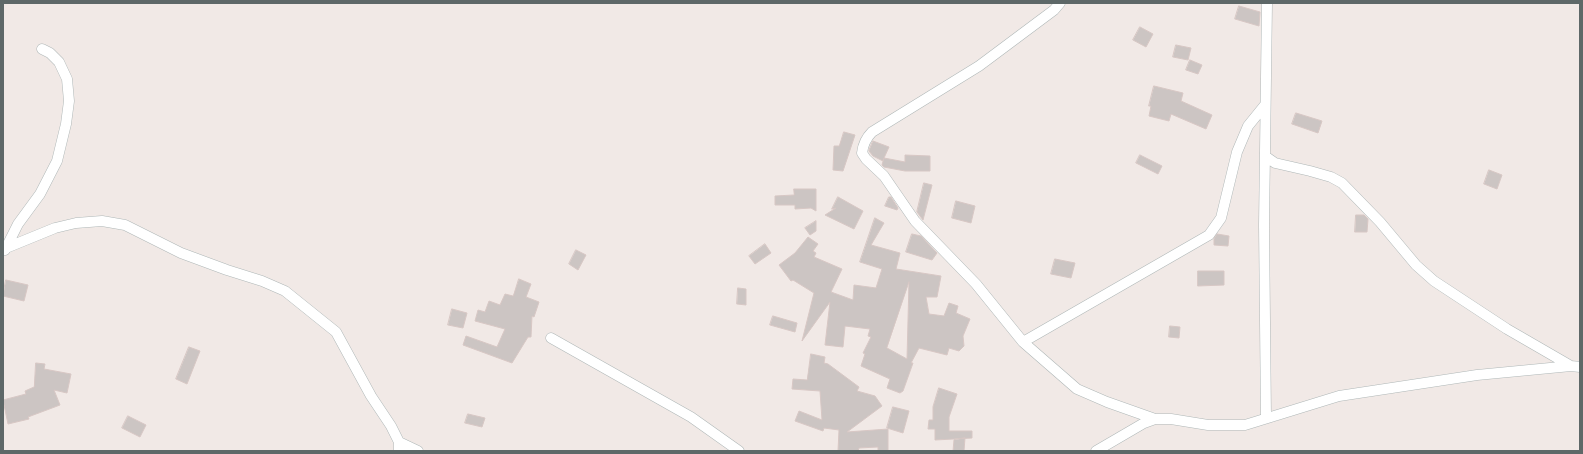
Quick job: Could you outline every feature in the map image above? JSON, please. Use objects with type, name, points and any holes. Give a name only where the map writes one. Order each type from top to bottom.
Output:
[{"type":"street","points":[[1060,3],[1054,10],[979,66],[872,132],[868,136],[863,147],[864,157],[884,176],[916,222],[976,284],[1023,342],[1077,389],[1107,402],[1155,419],[1172,419],[1208,425],[1245,424],[1340,396],[1477,375],[1576,366]]},
{"type":"street","points":[[1266,418],[1265,104],[1267,3]]},
{"type":"street","points":[[4,251],[18,224],[40,194],[57,161],[66,124],[69,101],[67,80],[58,62],[50,53],[42,49]]},
{"type":"street","points":[[1023,342],[1209,235],[1221,218],[1237,152],[1248,126],[1265,104]]},
{"type":"street","points":[[1265,156],[1275,163],[1331,177],[1342,183],[1380,222],[1416,265],[1434,281],[1507,329],[1576,366]]},
{"type":"street","points":[[4,251],[55,228],[76,223],[102,221],[110,222],[125,225],[181,252],[227,270],[262,281],[285,291],[336,332],[371,396],[391,426],[399,446],[412,447],[418,451]]},
{"type":"street","points":[[551,338],[691,416],[739,451]]},
{"type":"street","points":[[1096,451],[1144,423],[1155,419]]},
{"type":"building","points":[[1239,6],[1260,12],[1259,26],[1235,19]]},
{"type":"building","points":[[1140,27],[1153,34],[1146,47],[1133,40]]},
{"type":"building","points":[[1176,45],[1191,48],[1188,60],[1173,57]]},
{"type":"building","points":[[1190,60],[1202,65],[1198,74],[1186,70]]},
{"type":"building","points":[[1154,86],[1183,93],[1181,101],[1212,115],[1206,129],[1171,114],[1169,121],[1149,116],[1151,106],[1149,106]]},
{"type":"building","points":[[1296,113],[1322,121],[1318,133],[1292,124]]},
{"type":"building","points":[[844,132],[855,135],[843,171],[833,170],[834,146],[839,146]]},
{"type":"building","points":[[873,141],[889,147],[883,161],[873,156],[869,151]]},
{"type":"building","points":[[905,155],[930,156],[930,171],[905,171],[884,167],[882,165],[884,158],[905,162]]},
{"type":"building","points":[[1140,155],[1162,166],[1158,174],[1136,163]]},
{"type":"building","points":[[1489,170],[1502,175],[1497,189],[1484,184]]},
{"type":"building","points":[[924,183],[932,185],[923,220],[917,212]]},
{"type":"building","points":[[794,189],[816,189],[816,211],[811,208],[795,209],[795,205],[775,205],[775,196],[794,195]]},
{"type":"building","points":[[838,197],[863,211],[854,229],[825,215],[836,208],[832,209]]},
{"type":"building","points":[[889,197],[891,197],[898,208],[897,210],[885,206]]},
{"type":"building","points":[[956,201],[975,206],[971,223],[952,218]]},
{"type":"building","points":[[1356,215],[1364,215],[1368,219],[1367,232],[1355,232]]},
{"type":"building","points":[[875,218],[884,223],[871,245],[900,253],[896,269],[941,276],[937,297],[926,297],[929,314],[944,316],[949,303],[958,306],[956,313],[970,319],[963,336],[964,346],[959,351],[949,348],[947,355],[919,348],[911,363],[913,363],[903,391],[900,393],[887,388],[890,379],[861,366],[865,354],[863,353],[871,337],[868,336],[870,329],[845,326],[843,347],[825,345],[830,302],[802,341],[814,293],[793,280],[791,281],[779,265],[795,253],[808,237],[818,244],[813,251],[816,253],[814,257],[842,269],[831,292],[853,300],[854,285],[876,288],[882,269],[860,262]],"holes":[[[909,282],[907,359],[887,348]]]},
{"type":"building","points":[[816,221],[816,231],[810,235],[805,228]]},
{"type":"building","points":[[912,234],[921,236],[937,253],[932,260],[906,252]]},
{"type":"building","points":[[1217,234],[1229,236],[1228,246],[1214,245],[1214,239]]},
{"type":"building","points":[[765,244],[771,253],[755,264],[749,256]]},
{"type":"building","points":[[576,250],[586,255],[578,270],[569,264]]},
{"type":"building","points":[[1055,259],[1075,263],[1071,278],[1051,274]]},
{"type":"building","points":[[1198,271],[1224,271],[1224,285],[1198,286]]},
{"type":"building","points":[[519,279],[531,284],[526,297],[539,302],[534,317],[532,316],[531,337],[528,337],[512,363],[463,345],[466,336],[497,347],[505,329],[475,321],[478,310],[485,312],[489,301],[500,305],[505,294],[513,296]]},
{"type":"building","points":[[6,280],[28,285],[24,301],[3,296]]},
{"type":"building","points":[[738,288],[746,289],[746,305],[737,304]]},
{"type":"building","points":[[452,309],[467,313],[463,328],[448,325]]},
{"type":"building","points":[[773,316],[797,323],[795,332],[770,325]]},
{"type":"building","points":[[1170,326],[1180,327],[1179,338],[1169,337]]},
{"type":"building","points":[[189,347],[200,351],[187,384],[176,379]]},
{"type":"building","points":[[811,354],[825,357],[824,363],[828,364],[859,387],[857,391],[875,396],[882,406],[847,432],[888,429],[888,451],[878,451],[878,447],[859,448],[858,451],[838,451],[839,430],[824,428],[823,431],[795,421],[799,411],[822,420],[820,391],[792,389],[793,379],[807,380]]},
{"type":"building","points":[[36,363],[45,364],[44,369],[71,374],[67,393],[54,390],[60,405],[28,417],[29,419],[8,424],[3,400],[26,394],[25,391],[34,387]]},
{"type":"building","points":[[939,388],[957,394],[949,417],[949,431],[972,431],[972,438],[935,440],[935,429],[928,429],[929,420],[933,420],[933,407]]},
{"type":"building","points":[[893,407],[909,411],[903,433],[887,428]]},
{"type":"building","points":[[468,414],[485,418],[482,427],[465,423]]},
{"type":"building","points":[[128,416],[146,425],[140,437],[122,428]]},
{"type":"building","points":[[965,438],[964,451],[953,451],[954,440]]}]
